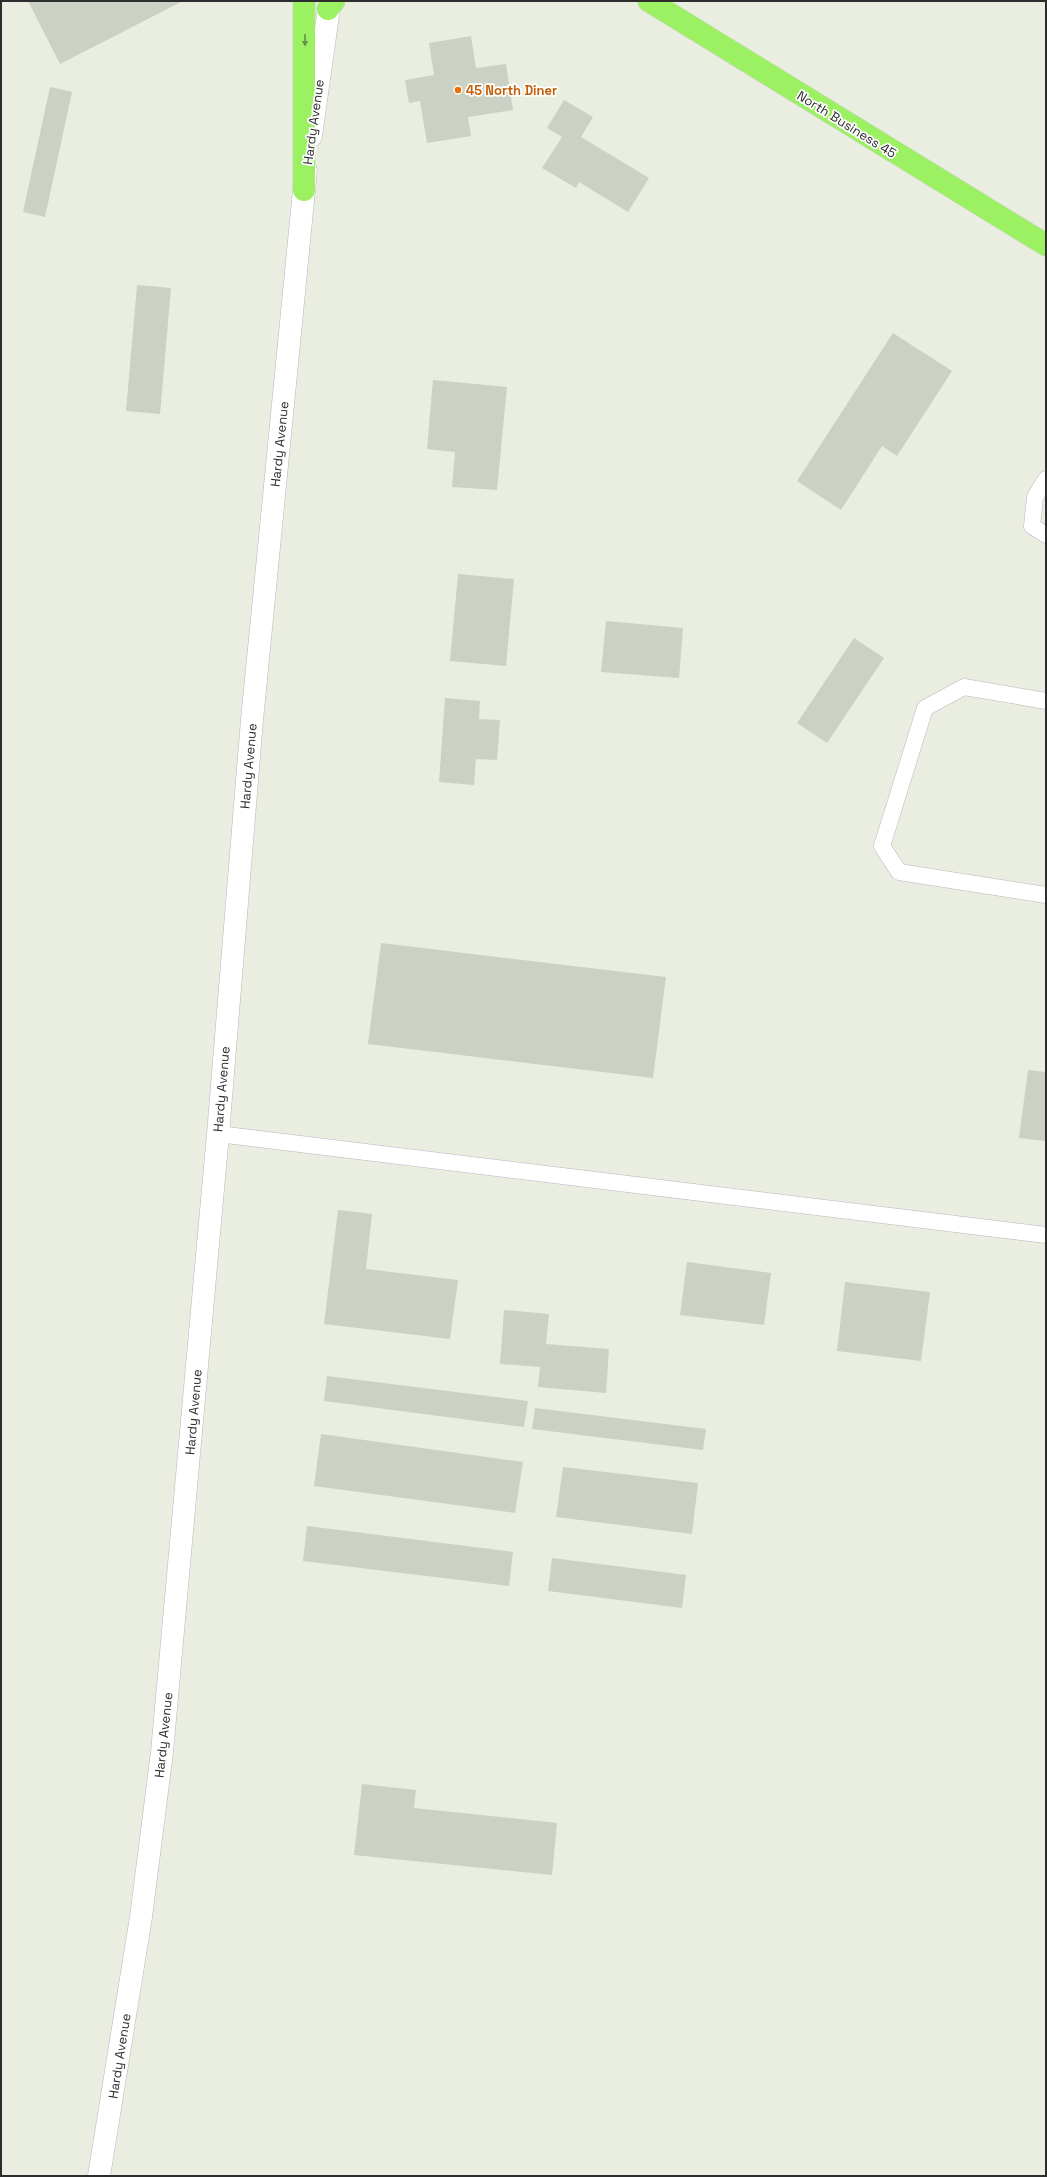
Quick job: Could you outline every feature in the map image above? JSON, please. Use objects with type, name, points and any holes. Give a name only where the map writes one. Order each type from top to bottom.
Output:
[{"type":"main road","points":[[304,1],[304,190]]},
{"type":"main road","name":"North Business 45","points":[[649,1],[1046,245]]},
{"type":"street","name":"Hardy Avenue","points":[[99,2176],[140,1917],[162,1752],[218,1134],[252,720],[304,190],[331,4]]},
{"type":"lane","points":[[1046,479],[1035,497],[1032,526],[1046,535]]},
{"type":"lane","points":[[1046,701],[964,688],[925,708],[882,846],[899,872],[1046,895]]},
{"type":"lane","points":[[218,1134],[1046,1235]]},
{"type":"building","points":[[28,1],[183,1],[60,64]]},
{"type":"building","name":"45 North Diner","points":[[471,36],[476,68],[506,64],[513,110],[468,117],[471,136],[427,143],[420,101],[409,103],[405,80],[434,75],[429,43]]},
{"type":"building","points":[[50,87],[72,92],[45,217],[23,212]]},
{"type":"building","points":[[564,100],[593,117],[581,137],[649,178],[628,212],[579,182],[576,188],[542,168],[562,137],[547,128]]},
{"type":"building","points":[[137,285],[171,288],[160,414],[126,411]]},
{"type":"building","points":[[893,333],[952,371],[897,456],[882,446],[841,510],[797,481]]},
{"type":"building","points":[[433,380],[507,387],[497,490],[452,487],[455,452],[427,449]]},
{"type":"building","points":[[458,574],[514,579],[506,666],[450,661]]},
{"type":"building","points":[[606,621],[683,628],[679,678],[601,672]]},
{"type":"building","points":[[854,638],[884,658],[827,743],[797,723]]},
{"type":"building","points":[[445,698],[480,701],[479,719],[500,720],[497,760],[476,759],[474,785],[439,782]]},
{"type":"building","points":[[381,943],[666,977],[653,1078],[368,1044]]},
{"type":"building","points":[[1028,1070],[1046,1072],[1046,1141],[1019,1138]]},
{"type":"building","points":[[338,1210],[372,1214],[366,1269],[458,1280],[450,1339],[324,1324]]},
{"type":"building","points":[[687,1262],[771,1273],[764,1325],[680,1315]]},
{"type":"building","points":[[845,1282],[930,1292],[921,1361],[837,1351]]},
{"type":"building","points":[[504,1310],[549,1314],[546,1344],[609,1349],[606,1393],[538,1387],[540,1367],[500,1364]]},
{"type":"building","points":[[327,1376],[528,1401],[524,1427],[324,1401]]},
{"type":"building","points":[[535,1408],[706,1429],[703,1450],[532,1429]]},
{"type":"building","points":[[321,1434],[523,1462],[515,1513],[314,1486]]},
{"type":"building","points":[[563,1467],[698,1483],[692,1534],[556,1517]]},
{"type":"building","points":[[307,1526],[513,1552],[509,1586],[303,1561]]},
{"type":"building","points":[[552,1558],[686,1575],[682,1608],[548,1591]]},
{"type":"building","points":[[362,1784],[416,1790],[414,1808],[557,1823],[552,1875],[354,1855]]},
{"type":"place","name":"45 North Diner","points":[[458,90]]}]
